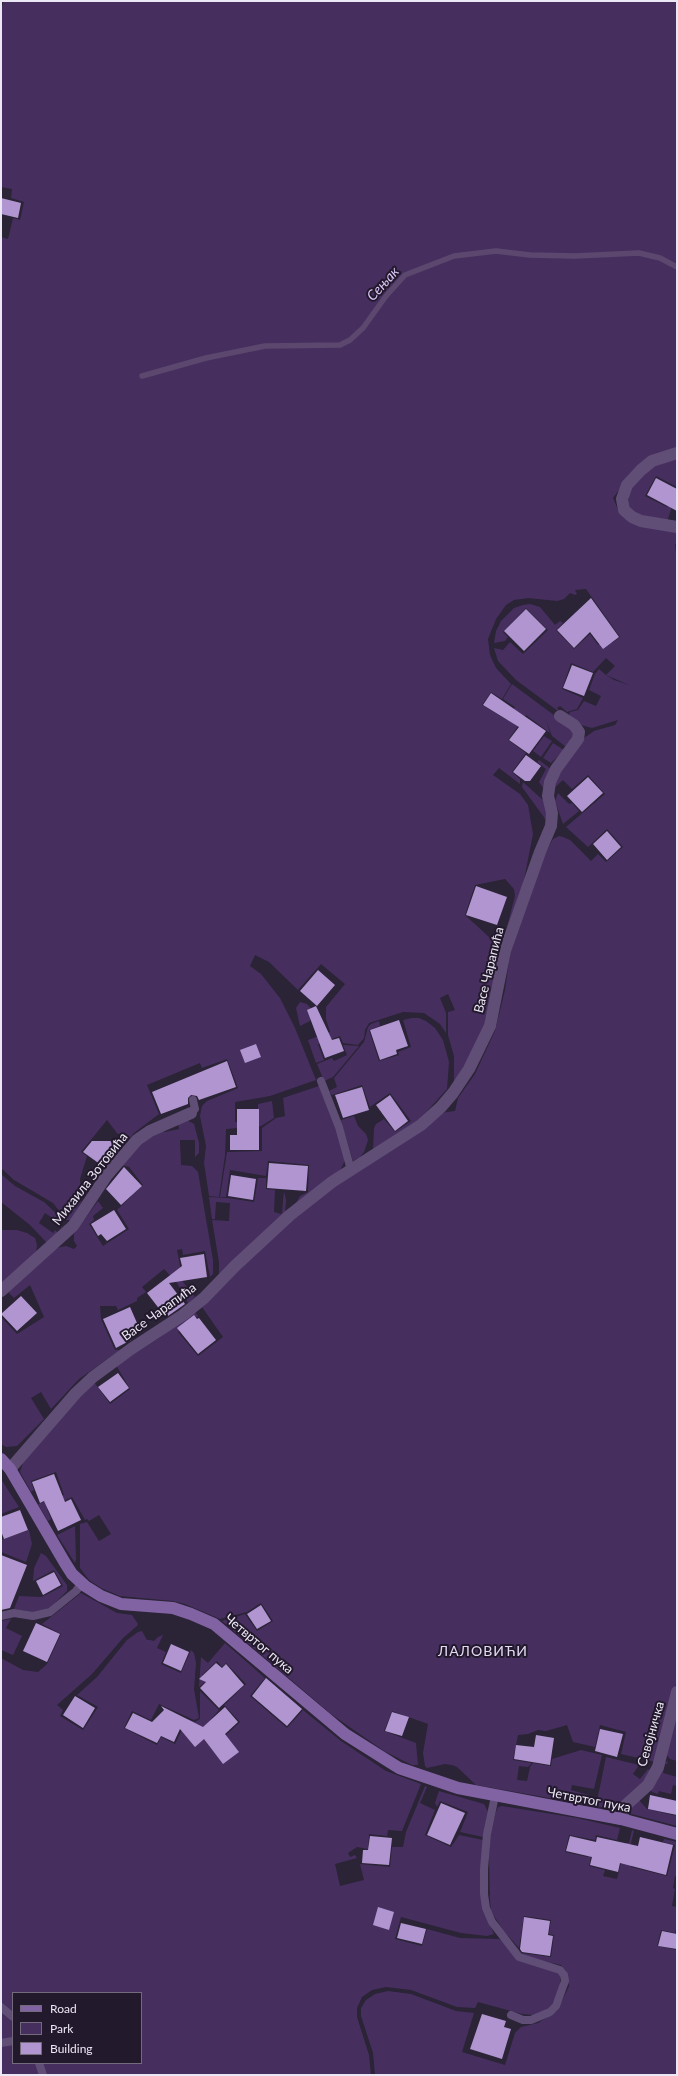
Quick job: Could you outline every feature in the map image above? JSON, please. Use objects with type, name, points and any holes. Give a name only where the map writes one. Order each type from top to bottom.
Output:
[{"type":"street","points":[[677,453],[652,461],[641,470],[627,485],[622,499],[624,510],[632,517],[641,521],[677,527]]},
{"type":"street","name":"Васе Чарапића","points":[[10,1469],[76,1393],[93,1377],[199,1302],[290,1215],[332,1182],[421,1125],[441,1107],[469,1069],[490,1026],[500,985],[505,951],[540,852],[551,826],[552,813],[548,796],[550,782],[556,769],[578,739],[579,732],[574,725],[560,716]]},
{"type":"street","name":"Михаила Зотовића","points":[[1,1291],[73,1226],[107,1175],[137,1140],[150,1131],[191,1113]]},
{"type":"street","name":"Четвртог пука","points":[[1,1459],[10,1469],[65,1563],[82,1583],[101,1596],[121,1604],[173,1608],[214,1624],[345,1734],[399,1768],[458,1788],[621,1819],[677,1834]]},
{"type":"street","name":"Севојничка","points":[[621,1819],[626,1805],[648,1785],[658,1767],[677,1692]]},
{"type":"lane","points":[[321,1081],[339,1127],[351,1170]]},
{"type":"lane","points":[[191,1113],[195,1109],[193,1100]]},
{"type":"lane","points":[[1,1616],[14,1613],[34,1616],[50,1612],[76,1591],[82,1583]]},
{"type":"lane","points":[[495,1796],[487,1834],[484,1869],[484,1894],[486,1908],[492,1922],[519,1957],[560,1970],[564,1975],[565,1981],[556,2006],[550,2012],[531,2020],[523,2020],[511,2015]]},
{"type":"lane","points":[[1,2007],[12,2016]]},
{"type":"lane","points":[[1,2043],[12,2041]]},
{"type":"lane","points":[[39,2064],[43,2075]]},
{"type":"green space","points":[[4,1],[677,1],[677,449],[619,490],[613,498],[619,512],[677,530],[677,544],[675,544],[677,564],[677,1680],[656,1762],[621,1754],[626,1732],[600,1725],[595,1747],[573,1742],[567,1725],[546,1731],[538,1730],[528,1734],[518,1735],[513,1760],[532,1763],[528,1767],[519,1766],[517,1780],[527,1781],[530,1767],[533,1763],[551,1766],[552,1759],[581,1750],[602,1755],[594,1789],[572,1785],[571,1790],[589,1795],[591,1799],[589,1805],[476,1785],[457,1767],[452,1765],[445,1764],[427,1768],[425,1766],[423,1753],[428,1724],[392,1711],[384,1731],[416,1743],[418,1765],[412,1765],[384,1751],[331,1714],[222,1621],[245,1614],[257,1631],[273,1621],[261,1603],[247,1612],[220,1619],[185,1604],[173,1601],[120,1596],[101,1588],[89,1580],[80,1568],[80,1524],[87,1522],[99,1541],[111,1534],[99,1515],[89,1521],[87,1519],[85,1520],[72,1497],[47,1509],[51,1519],[48,1521],[38,1504],[64,1495],[56,1472],[31,1481],[34,1490],[31,1492],[20,1472],[24,1460],[79,1396],[94,1382],[110,1404],[130,1389],[116,1365],[159,1338],[195,1312],[198,1316],[178,1332],[198,1356],[223,1337],[202,1307],[252,1256],[311,1203],[441,1113],[455,1111],[458,1098],[475,1074],[495,1031],[505,990],[510,955],[539,866],[553,839],[559,836],[570,840],[591,861],[598,854],[606,862],[623,847],[607,829],[588,847],[566,827],[605,794],[588,775],[572,789],[563,780],[552,790],[553,784],[584,738],[594,731],[615,725],[618,720],[592,728],[581,725],[569,715],[570,712],[578,710],[584,701],[596,706],[601,696],[589,690],[595,674],[599,669],[606,675],[615,666],[606,658],[593,672],[571,663],[562,689],[583,698],[577,709],[567,712],[560,706],[557,708],[562,714],[516,680],[498,661],[494,648],[503,650],[510,642],[523,654],[548,630],[526,608],[503,632],[508,637],[505,641],[494,643],[496,631],[501,621],[514,608],[530,604],[540,607],[555,625],[560,621],[563,623],[556,630],[574,649],[590,634],[598,645],[608,638],[612,643],[620,637],[586,589],[575,590],[577,594],[575,595],[570,593],[564,599],[557,601],[528,598],[514,600],[506,605],[496,619],[488,639],[490,655],[496,668],[511,684],[502,699],[491,692],[482,705],[507,720],[515,707],[503,699],[512,684],[570,727],[575,735],[566,747],[552,736],[546,720],[550,733],[526,715],[508,740],[526,753],[512,772],[520,779],[520,784],[499,768],[493,775],[520,794],[528,805],[533,834],[523,885],[506,931],[515,896],[514,889],[505,879],[475,885],[465,915],[501,948],[485,1023],[480,1036],[454,1085],[454,1056],[448,1035],[448,1012],[455,1010],[448,994],[440,998],[446,1013],[446,1033],[440,1024],[424,1013],[403,1012],[369,1023],[365,1030],[364,1038],[358,1045],[343,1043],[340,1036],[318,1044],[324,1060],[316,1063],[308,1040],[330,1032],[326,1019],[326,1007],[345,984],[321,964],[298,990],[269,962],[255,955],[250,966],[261,974],[280,998],[295,1028],[316,1080],[270,1096],[235,1102],[235,1122],[253,1122],[258,1113],[258,1104],[272,1101],[274,1118],[261,1126],[226,1129],[225,1155],[219,1197],[209,1196],[204,1163],[206,1146],[200,1116],[202,1106],[207,1101],[238,1088],[227,1059],[202,1068],[200,1063],[147,1085],[159,1114],[134,1133],[114,1157],[112,1156],[115,1150],[125,1138],[117,1133],[107,1120],[81,1152],[87,1156],[80,1179],[81,1202],[71,1220],[66,1220],[53,1203],[14,1180],[1,1168],[1,237],[8,239],[13,218],[20,220],[24,202],[11,198],[12,189],[1,187],[1,9]],"holes":[[[606,675],[629,685],[614,680]]]},
{"type":"green space","points":[[677,458],[677,487],[656,476],[645,496],[667,507],[677,489],[677,497],[675,497],[667,522],[645,518],[628,508],[629,490],[645,470]]},
{"type":"green space","points":[[544,736],[552,741],[541,757],[533,751]]},
{"type":"green space","points":[[553,743],[564,750],[551,763],[543,758]]},
{"type":"green space","points":[[539,760],[551,769],[544,789],[539,782],[546,769],[537,762]]},
{"type":"green space","points":[[523,782],[545,802],[548,809],[546,820],[522,787]]},
{"type":"green space","points":[[558,793],[569,804],[572,803],[579,811],[563,824],[555,801]]},
{"type":"green space","points":[[300,1002],[307,1004],[313,1011],[310,1021],[300,1026],[296,1008]]},
{"type":"green space","points":[[419,1018],[426,1021],[435,1028],[443,1040],[449,1062],[447,1089],[419,1120],[373,1150],[374,1128],[376,1124],[384,1119],[395,1132],[411,1121],[390,1093],[370,1107],[362,1085],[332,1095],[329,1091],[337,1087],[334,1078],[364,1042],[368,1027],[371,1024],[379,1021],[380,1026],[369,1030],[379,1061],[399,1055],[398,1052],[411,1047],[403,1020]]},
{"type":"green space","points":[[343,1045],[359,1046],[333,1077],[324,1081],[317,1064],[332,1058],[334,1061],[347,1055]]},
{"type":"green space","points":[[319,1086],[339,1135],[345,1160],[340,1171],[296,1203],[300,1196],[308,1192],[309,1165],[268,1161],[266,1176],[230,1170],[226,1197],[220,1197],[227,1152],[262,1151],[262,1128],[276,1118],[285,1116],[283,1098]]},
{"type":"green space","points":[[354,1116],[358,1126],[366,1134],[368,1140],[364,1152],[360,1157],[353,1161],[341,1120]]},
{"type":"green space","points":[[187,1120],[194,1124],[199,1143],[199,1153],[195,1157],[195,1140],[180,1140],[181,1165],[192,1166],[198,1172],[213,1260],[213,1274],[210,1277],[205,1251],[183,1255],[182,1249],[177,1250],[183,1282],[195,1297],[188,1303],[177,1283],[164,1269],[142,1287],[146,1292],[137,1298],[137,1301],[118,1310],[116,1306],[100,1306],[101,1319],[115,1350],[120,1350],[79,1379],[51,1409],[41,1392],[31,1398],[44,1419],[17,1446],[6,1447],[1,1444],[1,1317],[17,1334],[44,1317],[30,1285],[14,1298],[7,1291],[56,1248],[66,1246],[74,1249],[77,1246],[74,1241],[74,1234],[98,1201],[103,1208],[93,1216],[94,1220],[89,1224],[103,1246],[129,1229],[117,1210],[143,1185],[129,1167],[119,1164],[139,1144],[162,1131],[165,1132],[179,1129],[178,1122]]},
{"type":"green space","points":[[1,1174],[15,1186],[44,1202],[58,1215],[62,1228],[59,1225],[60,1223],[45,1213],[39,1223],[53,1233],[55,1230],[58,1233],[47,1243],[30,1225],[1,1202]]},
{"type":"green space","points":[[258,1178],[266,1178],[266,1189],[275,1190],[274,1212],[282,1213],[284,1191],[286,1200],[285,1212],[219,1278],[219,1262],[212,1220],[229,1221],[230,1203],[216,1202],[215,1219],[212,1219],[209,1197],[254,1202]]},
{"type":"green space","points":[[1,1230],[17,1230],[27,1233],[35,1238],[37,1245],[36,1252],[1,1284]]},
{"type":"green space","points":[[1,1479],[19,1507],[1,1514]]},
{"type":"green space","points":[[75,1526],[76,1559],[75,1563],[57,1535]]},
{"type":"green space","points":[[29,1530],[32,1544],[26,1562],[1,1552],[1,1540]]},
{"type":"green space","points":[[41,1553],[46,1556],[67,1585],[67,1591],[51,1607],[32,1612],[14,1609],[19,1596],[42,1597],[63,1586],[54,1570],[33,1581],[34,1568]]},
{"type":"green space","points":[[81,1593],[117,1613],[132,1615],[138,1624],[123,1638],[92,1674],[57,1705],[63,1710],[60,1716],[83,1730],[98,1707],[77,1695],[97,1677],[127,1640],[138,1632],[142,1631],[147,1640],[154,1641],[163,1635],[157,1648],[166,1652],[161,1664],[181,1673],[191,1650],[194,1653],[196,1663],[194,1689],[199,1718],[194,1720],[159,1704],[151,1720],[132,1711],[124,1728],[157,1745],[161,1737],[175,1744],[187,1719],[195,1722],[200,1719],[200,1691],[219,1710],[211,1719],[226,1735],[240,1722],[224,1705],[246,1684],[226,1663],[222,1667],[217,1661],[202,1675],[206,1681],[199,1687],[201,1657],[208,1663],[225,1643],[265,1678],[250,1696],[287,1728],[303,1710],[341,1741],[386,1771],[421,1784],[402,1831],[388,1830],[387,1836],[369,1834],[368,1849],[357,1847],[348,1853],[350,1857],[355,1855],[357,1858],[335,1864],[340,1886],[364,1880],[360,1864],[390,1867],[392,1847],[403,1847],[406,1832],[425,1786],[427,1787],[420,1803],[435,1810],[425,1835],[451,1847],[459,1835],[483,1840],[484,1912],[494,1934],[487,1936],[461,1933],[401,1917],[395,1939],[422,1946],[427,1929],[460,1938],[499,1939],[504,1942],[509,1950],[555,1971],[560,1976],[560,1987],[552,2005],[545,2011],[534,2015],[522,2014],[478,2002],[475,2008],[457,2007],[411,1990],[386,1987],[372,1990],[362,1997],[357,2008],[357,2017],[369,2055],[371,2075],[1,2075],[1,1658],[23,1670],[38,1672],[47,1664],[61,1634],[42,1624]]},
{"type":"green space","points":[[11,1619],[6,1628],[22,1636],[13,1655],[1,1650],[1,1621]]},
{"type":"green space","points":[[677,1703],[677,1761],[670,1759],[665,1753]]},
{"type":"green space","points":[[606,1757],[639,1765],[633,1774],[640,1779],[648,1769],[652,1772],[616,1810],[596,1806]]},
{"type":"green space","points":[[668,1761],[667,1764],[665,1764],[663,1773],[677,1777],[677,1786],[673,1785],[671,1794],[659,1791],[658,1794],[652,1792],[649,1788],[664,1763]]},
{"type":"green space","points":[[439,1791],[484,1804],[488,1812],[483,1837],[460,1832],[468,1812],[440,1801],[437,1807],[435,1803]]},
{"type":"green space","points":[[639,1800],[647,1809],[677,1816],[677,1826],[628,1813],[630,1805]]},
{"type":"green space","points":[[502,1806],[577,1818],[620,1828],[617,1840],[596,1835],[595,1840],[569,1835],[565,1852],[588,1857],[592,1842],[594,1842],[589,1866],[605,1870],[603,1876],[617,1879],[626,1843],[629,1843],[632,1830],[634,1831],[627,1858],[633,1860],[631,1867],[667,1876],[675,1845],[663,1842],[664,1839],[677,1842],[677,1876],[675,1876],[673,1888],[675,1889],[672,1906],[677,1907],[677,1924],[675,1933],[661,1930],[657,1946],[677,1950],[677,2075],[375,2075],[373,2053],[361,2016],[361,2008],[366,2000],[375,1994],[388,1991],[411,1994],[456,2011],[474,2013],[462,2052],[505,2065],[515,2033],[521,2027],[538,2023],[558,2010],[569,1986],[566,1971],[561,1965],[526,1957],[521,1953],[551,1957],[554,1935],[549,1934],[551,1920],[524,1916],[519,1948],[503,1930],[491,1911],[489,1855],[491,1831],[498,1807]]},
{"type":"building","points":[[1,198],[21,203],[18,218],[1,214]]},
{"type":"building","points":[[656,478],[677,489],[677,511],[647,495]]},
{"type":"building","points":[[591,598],[619,637],[603,649],[590,632],[574,648],[557,630]]},
{"type":"building","points":[[526,609],[546,629],[524,651],[504,631]]},
{"type":"building","points":[[572,665],[593,673],[584,696],[563,688]]},
{"type":"building","points":[[491,693],[546,731],[529,754],[509,740],[519,727],[483,705]]},
{"type":"building","points":[[526,755],[541,766],[530,781],[525,781],[513,772]]},
{"type":"building","points":[[588,777],[603,793],[582,812],[567,796]]},
{"type":"building","points":[[607,831],[621,847],[607,860],[593,844]]},
{"type":"building","points":[[476,886],[507,897],[497,925],[466,915]]},
{"type":"building","points":[[318,970],[335,985],[317,1006],[300,991]]},
{"type":"building","points":[[316,1006],[332,1040],[339,1038],[344,1051],[325,1058],[307,1010]]},
{"type":"building","points":[[399,1020],[408,1046],[396,1050],[397,1054],[380,1060],[370,1030]]},
{"type":"building","points":[[256,1044],[261,1057],[245,1063],[240,1050]]},
{"type":"building","points":[[227,1061],[236,1087],[199,1100],[197,1096],[191,1095],[188,1098],[188,1104],[161,1114],[152,1092]]},
{"type":"building","points":[[362,1087],[369,1110],[343,1118],[335,1095]]},
{"type":"building","points":[[390,1095],[408,1121],[395,1131],[376,1105]]},
{"type":"building","points":[[237,1109],[259,1109],[259,1150],[230,1150],[230,1135],[237,1135]]},
{"type":"building","points":[[92,1141],[121,1141],[114,1150],[113,1156],[104,1167],[83,1152]]},
{"type":"building","points":[[269,1163],[308,1166],[306,1191],[267,1188]]},
{"type":"building","points":[[124,1167],[142,1186],[121,1205],[106,1189]]},
{"type":"building","points":[[231,1175],[256,1179],[253,1200],[228,1196]]},
{"type":"building","points":[[114,1210],[126,1229],[107,1241],[101,1234],[98,1236],[91,1224]]},
{"type":"building","points":[[204,1254],[207,1277],[169,1283],[185,1304],[168,1316],[166,1313],[164,1315],[147,1293],[182,1266],[180,1258]]},
{"type":"building","points":[[21,1296],[37,1313],[17,1331],[1,1314]]},
{"type":"building","points":[[130,1307],[141,1332],[130,1337],[131,1340],[116,1348],[103,1319]]},
{"type":"building","points":[[194,1315],[197,1319],[199,1318],[216,1340],[198,1354],[177,1328]]},
{"type":"building","points":[[118,1373],[129,1388],[110,1402],[98,1387]]},
{"type":"building","points":[[54,1474],[65,1502],[71,1499],[81,1520],[58,1531],[44,1501],[40,1503],[32,1482]]},
{"type":"building","points":[[20,1510],[28,1530],[4,1539],[1,1531],[1,1517]]},
{"type":"building","points":[[1,1555],[27,1565],[10,1608],[1,1610]]},
{"type":"building","points":[[54,1572],[61,1585],[43,1595],[36,1581]]},
{"type":"building","points":[[261,1605],[271,1621],[257,1629],[247,1614]]},
{"type":"building","points":[[36,1623],[60,1634],[47,1662],[23,1651]]},
{"type":"building","points":[[171,1644],[189,1652],[181,1671],[163,1663]]},
{"type":"building","points":[[216,1663],[222,1668],[226,1664],[244,1685],[219,1708],[200,1688],[206,1682],[199,1679]]},
{"type":"building","points":[[266,1678],[302,1709],[287,1726],[252,1696]]},
{"type":"building","points":[[75,1696],[95,1708],[83,1728],[63,1715]]},
{"type":"building","points":[[161,1706],[203,1727],[225,1707],[238,1722],[225,1734],[239,1752],[223,1764],[204,1739],[195,1747],[180,1729],[174,1742],[161,1736],[157,1743],[125,1728],[133,1713],[152,1722],[164,1710]]},
{"type":"building","points":[[392,1712],[409,1717],[402,1736],[385,1731]]},
{"type":"building","points":[[600,1729],[623,1734],[617,1757],[595,1751]]},
{"type":"building","points":[[536,1735],[554,1738],[550,1765],[514,1759],[516,1745],[534,1747]]},
{"type":"building","points":[[650,1795],[677,1801],[677,1815],[648,1809]]},
{"type":"building","points":[[441,1803],[465,1813],[450,1845],[427,1835]]},
{"type":"building","points":[[370,1836],[392,1838],[389,1865],[362,1863],[363,1850],[368,1850]]},
{"type":"building","points":[[570,1836],[596,1842],[597,1837],[638,1846],[640,1837],[673,1845],[666,1875],[620,1863],[618,1872],[590,1865],[592,1857],[566,1851]]},
{"type":"building","points":[[378,1907],[394,1912],[389,1930],[373,1925]]},
{"type":"building","points":[[524,1917],[550,1921],[548,1935],[553,1936],[550,1956],[522,1952],[520,1949]]},
{"type":"building","points":[[401,1923],[426,1929],[422,1944],[397,1938]]},
{"type":"building","points":[[662,1931],[677,1934],[677,1949],[658,1946]]},
{"type":"building","points":[[482,2014],[506,2021],[504,2027],[511,2029],[502,2059],[470,2049]]},
{"type":"waterway","name":"Сењак","points":[[142,376],[206,358],[265,346],[340,345],[350,340],[363,328],[386,296],[405,275],[454,256],[496,251],[530,255],[575,256],[639,253],[660,258],[677,267]]},
{"type":"district","name":"ЛАЛОВИЋИ","points":[[483,1651]]}]
